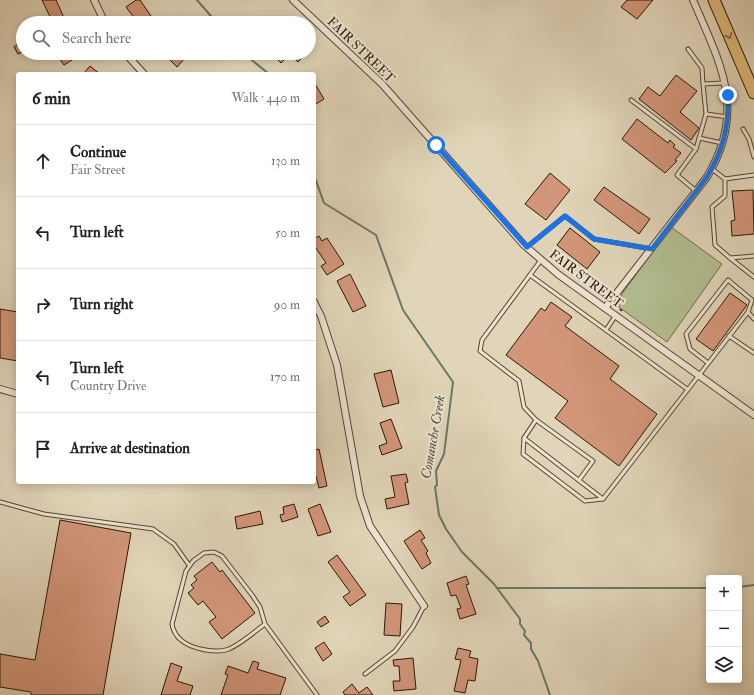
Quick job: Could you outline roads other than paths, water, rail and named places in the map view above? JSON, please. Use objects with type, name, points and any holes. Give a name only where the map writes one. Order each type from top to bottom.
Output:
[{"type":"highway","points":[[714,0],[754,93]]},
{"type":"street","points":[[94,0],[102,16]]},
{"type":"street","name":"FAIR STREET","points":[[293,0],[310,16]]},
{"type":"street","points":[[605,308],[652,249],[712,169],[722,143],[729,117],[728,95],[709,37],[693,0]]},
{"type":"street","name":"FAIR STREET","points":[[316,22],[382,84],[527,247],[541,260],[559,275],[698,375],[753,412]]},
{"type":"street","points":[[132,60],[142,72]]},
{"type":"street","points":[[316,307],[337,365],[360,496],[370,526],[424,606]]},
{"type":"street","points":[[0,389],[16,393]]},
{"type":"lane","points":[[688,49],[702,68],[706,114],[696,149],[677,175],[696,191]]},
{"type":"lane","points":[[703,84],[724,83]]},
{"type":"lane","points":[[631,100],[696,149]]},
{"type":"lane","points":[[706,114],[729,117]]},
{"type":"lane","points":[[743,129],[750,138],[754,157]]},
{"type":"lane","points":[[699,138],[722,143]]},
{"type":"lane","points":[[712,169],[725,179],[754,175]]},
{"type":"lane","points":[[725,179],[725,196],[712,207],[715,245],[754,277]]},
{"type":"lane","points":[[527,247],[565,216],[594,239],[652,249]]},
{"type":"lane","points":[[730,258],[754,256]]},
{"type":"lane","points":[[541,260],[482,340],[480,351],[519,381],[524,408],[536,420],[593,461],[579,480]]},
{"type":"lane","points":[[749,274],[754,273]]},
{"type":"lane","points":[[530,275],[687,390]]},
{"type":"lane","points":[[536,420],[524,438],[523,454],[586,501],[603,499],[748,312],[752,300],[728,280],[686,334],[690,349],[708,363]]},
{"type":"lane","points":[[748,312],[754,319]]},
{"type":"lane","points":[[606,330],[616,316]]},
{"type":"lane","points":[[729,336],[754,354]]},
{"type":"lane","points":[[524,438],[603,499]]},
{"type":"lane","points":[[0,502],[44,514],[153,530],[174,544],[189,565]]},
{"type":"lane","points":[[265,624],[241,642],[218,652],[193,646],[182,641],[173,630],[172,624],[186,571],[189,565],[204,553],[214,552],[222,556],[260,607],[265,624],[317,695]]},
{"type":"lane","points":[[365,674],[396,651],[413,627],[424,606]]},
{"type":"waterway","name":"Comanche Creek","points":[[197,0],[211,16]]},
{"type":"waterway","name":"Comanche Creek","points":[[252,60],[267,72]]},
{"type":"waterway","name":"Comanche Creek","points":[[316,181],[324,203],[376,235],[403,310],[453,382],[444,454],[436,471],[437,485],[435,487],[439,515],[446,529],[462,552],[494,584],[520,619],[520,624],[525,631],[524,635],[531,643],[531,649],[538,661],[550,695]]},
{"type":"waterway","points":[[742,587],[754,585]]},
{"type":"waterway","points":[[497,588],[706,588]]}]
